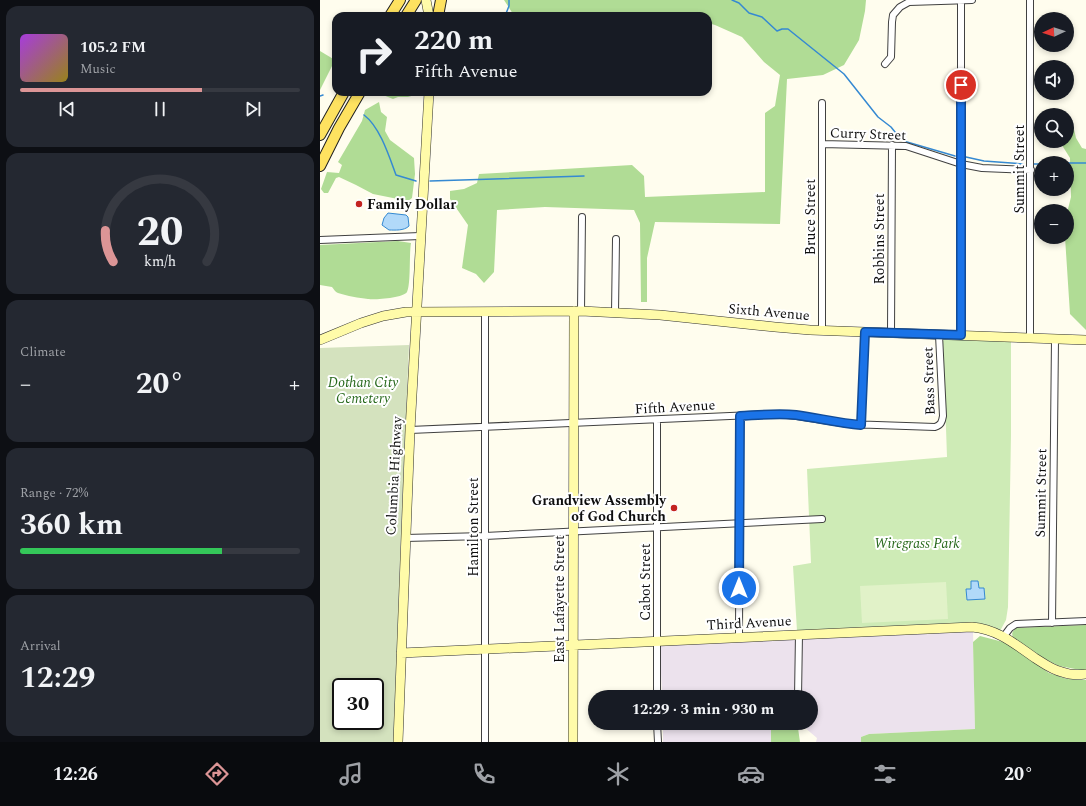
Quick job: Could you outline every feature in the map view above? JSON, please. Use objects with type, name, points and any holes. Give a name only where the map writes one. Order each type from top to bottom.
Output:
[{"type":"main road","points":[[392,12],[400,0]]},
{"type":"main road","points":[[408,12],[416,0]]},
{"type":"main road","points":[[439,12],[441,0]]},
{"type":"main road","points":[[320,135],[342,96]]},
{"type":"main road","points":[[320,166],[339,128],[358,96]]},
{"type":"street","points":[[426,0],[428,12]]},
{"type":"street","points":[[961,0],[961,335]]},
{"type":"street","points":[[885,64],[891,56],[893,15],[900,7],[909,2],[972,0]]},
{"type":"street","name":"Summit Street","points":[[1030,0],[1030,338]]},
{"type":"street","name":"Columbia Highway","points":[[398,742],[405,538],[428,96]]},
{"type":"street","name":"Bruce Street","points":[[822,103],[822,330]]},
{"type":"street","name":"Curry Street","points":[[822,144],[906,146],[961,164],[982,168],[1030,170]]},
{"type":"street","name":"Robbins Street","points":[[891,333],[892,145]]},
{"type":"street","points":[[577,311],[582,217]]},
{"type":"street","points":[[320,240],[420,236]]},
{"type":"street","points":[[615,313],[616,239]]},
{"type":"street","name":"Sixth Avenue","points":[[320,340],[361,323],[398,313],[577,311],[660,316],[775,328],[1086,340]]},
{"type":"street","name":"East Lafayette Street","points":[[573,742],[573,424],[577,311]]},
{"type":"street","name":"Hamilton Street","points":[[485,312],[485,742]]},
{"type":"street","points":[[861,425],[865,332]]},
{"type":"street","name":"Bass Street","points":[[939,335],[943,416],[942,422],[939,426]]},
{"type":"street","name":"Summit Street","points":[[1052,623],[1055,339]]},
{"type":"street","name":"Fifth Avenue","points":[[410,430],[486,428],[776,414],[861,425],[939,426]]},
{"type":"street","points":[[739,638],[740,416]]},
{"type":"street","name":"Cabot Street","points":[[657,420],[657,690]]},
{"type":"street","points":[[405,538],[485,536],[822,519]]},
{"type":"street","points":[[1004,636],[1010,628],[1016,624],[1086,621]]},
{"type":"street","name":"Third Avenue","points":[[401,653],[972,627],[986,629],[1004,636],[1045,664],[1060,672],[1086,674]]},
{"type":"street","points":[[798,690],[799,634]]},
{"type":"street","points":[[657,730],[658,742]]},
{"type":"shaded area","points":[[973,630],[975,729],[869,734],[861,737],[861,742],[816,742],[817,738],[808,730],[818,730],[818,690],[662,690],[660,648],[662,644]]},
{"type":"shaded area","points":[[663,730],[772,730],[771,742],[663,742]]},
{"type":"green space","points":[[504,0],[866,0],[859,40],[844,65],[823,75],[787,79],[780,224],[655,222],[647,258],[647,302],[641,302],[640,223],[634,210],[545,207],[497,210],[494,272],[484,283],[476,274],[462,268],[468,225],[450,199],[450,191],[464,189],[477,183],[479,174],[632,165],[644,176],[645,197],[765,192],[765,113],[775,106],[780,75],[764,62],[742,37],[712,24],[712,12],[512,12]]},
{"type":"green space","points":[[320,51],[332,58],[332,66],[320,90]]},
{"type":"green space","points":[[386,96],[411,96],[398,97],[393,99]]},
{"type":"green space","points":[[379,102],[381,112],[387,117],[385,131],[390,140],[414,158],[415,174],[412,198],[408,201],[373,194],[339,177],[336,178],[328,193],[324,193],[321,189],[327,172],[339,173],[342,165],[338,162],[362,121],[365,110]]},
{"type":"green space","points":[[1074,129],[1076,138],[1082,148],[1086,149],[1086,330],[1070,314],[1065,244],[1074,244],[1074,204],[1069,204],[1071,196],[1074,196],[1074,156],[1069,156],[1064,148],[1074,148]]},
{"type":"green space","points":[[398,241],[411,243],[409,283],[407,292],[404,294],[389,298],[368,299],[342,294],[336,292],[332,287],[320,285],[320,245]]},
{"type":"green space","name":"Wiregrass Park","points":[[944,339],[1011,341],[1008,607],[1006,620],[1000,631],[797,631],[793,566],[811,563],[807,469],[947,457]]},
{"type":"green space","name":"Dothan City Cemetery","points":[[409,345],[394,742],[320,742],[320,348]]},
{"type":"green space","points":[[946,582],[948,619],[862,623],[860,586]]},
{"type":"green space","points":[[1086,625],[1086,671],[1059,666],[1043,658],[1013,637],[1012,634],[1016,628]]},
{"type":"green space","points":[[980,636],[1007,643],[1049,673],[1067,679],[1086,680],[1086,742],[861,742],[861,737],[869,734],[975,729],[973,642]]},
{"type":"green space","points":[[771,730],[798,730],[800,742],[771,742]]},
{"type":"water","points":[[388,213],[406,215],[408,217],[409,226],[407,228],[397,230],[389,230],[382,225],[384,218]]},
{"type":"water","points":[[971,581],[978,581],[979,588],[984,588],[985,599],[967,600],[966,589],[971,589]]},
{"type":"waterway","points":[[507,12],[509,0]]},
{"type":"waterway","points":[[732,0],[739,3],[749,13],[762,17],[777,31],[788,29],[844,74],[878,117],[891,127],[899,137],[907,142],[955,156]]},
{"type":"waterway","points":[[364,115],[370,120],[379,134],[396,175],[416,181]]},
{"type":"waterway","points":[[966,157],[984,161],[1023,164]]},
{"type":"waterway","points":[[1074,163],[1086,163]]},
{"type":"waterway","points":[[430,181],[584,176]]},
{"type":"place","name":"Family Dollar","points":[[359,204]]},
{"type":"place","name":"Grandview Assembly of God Church","points":[[674,508]]},
{"type":"route","points":[[739,588],[740,416],[776,414],[861,425],[865,332],[961,335],[961,85]]}]
